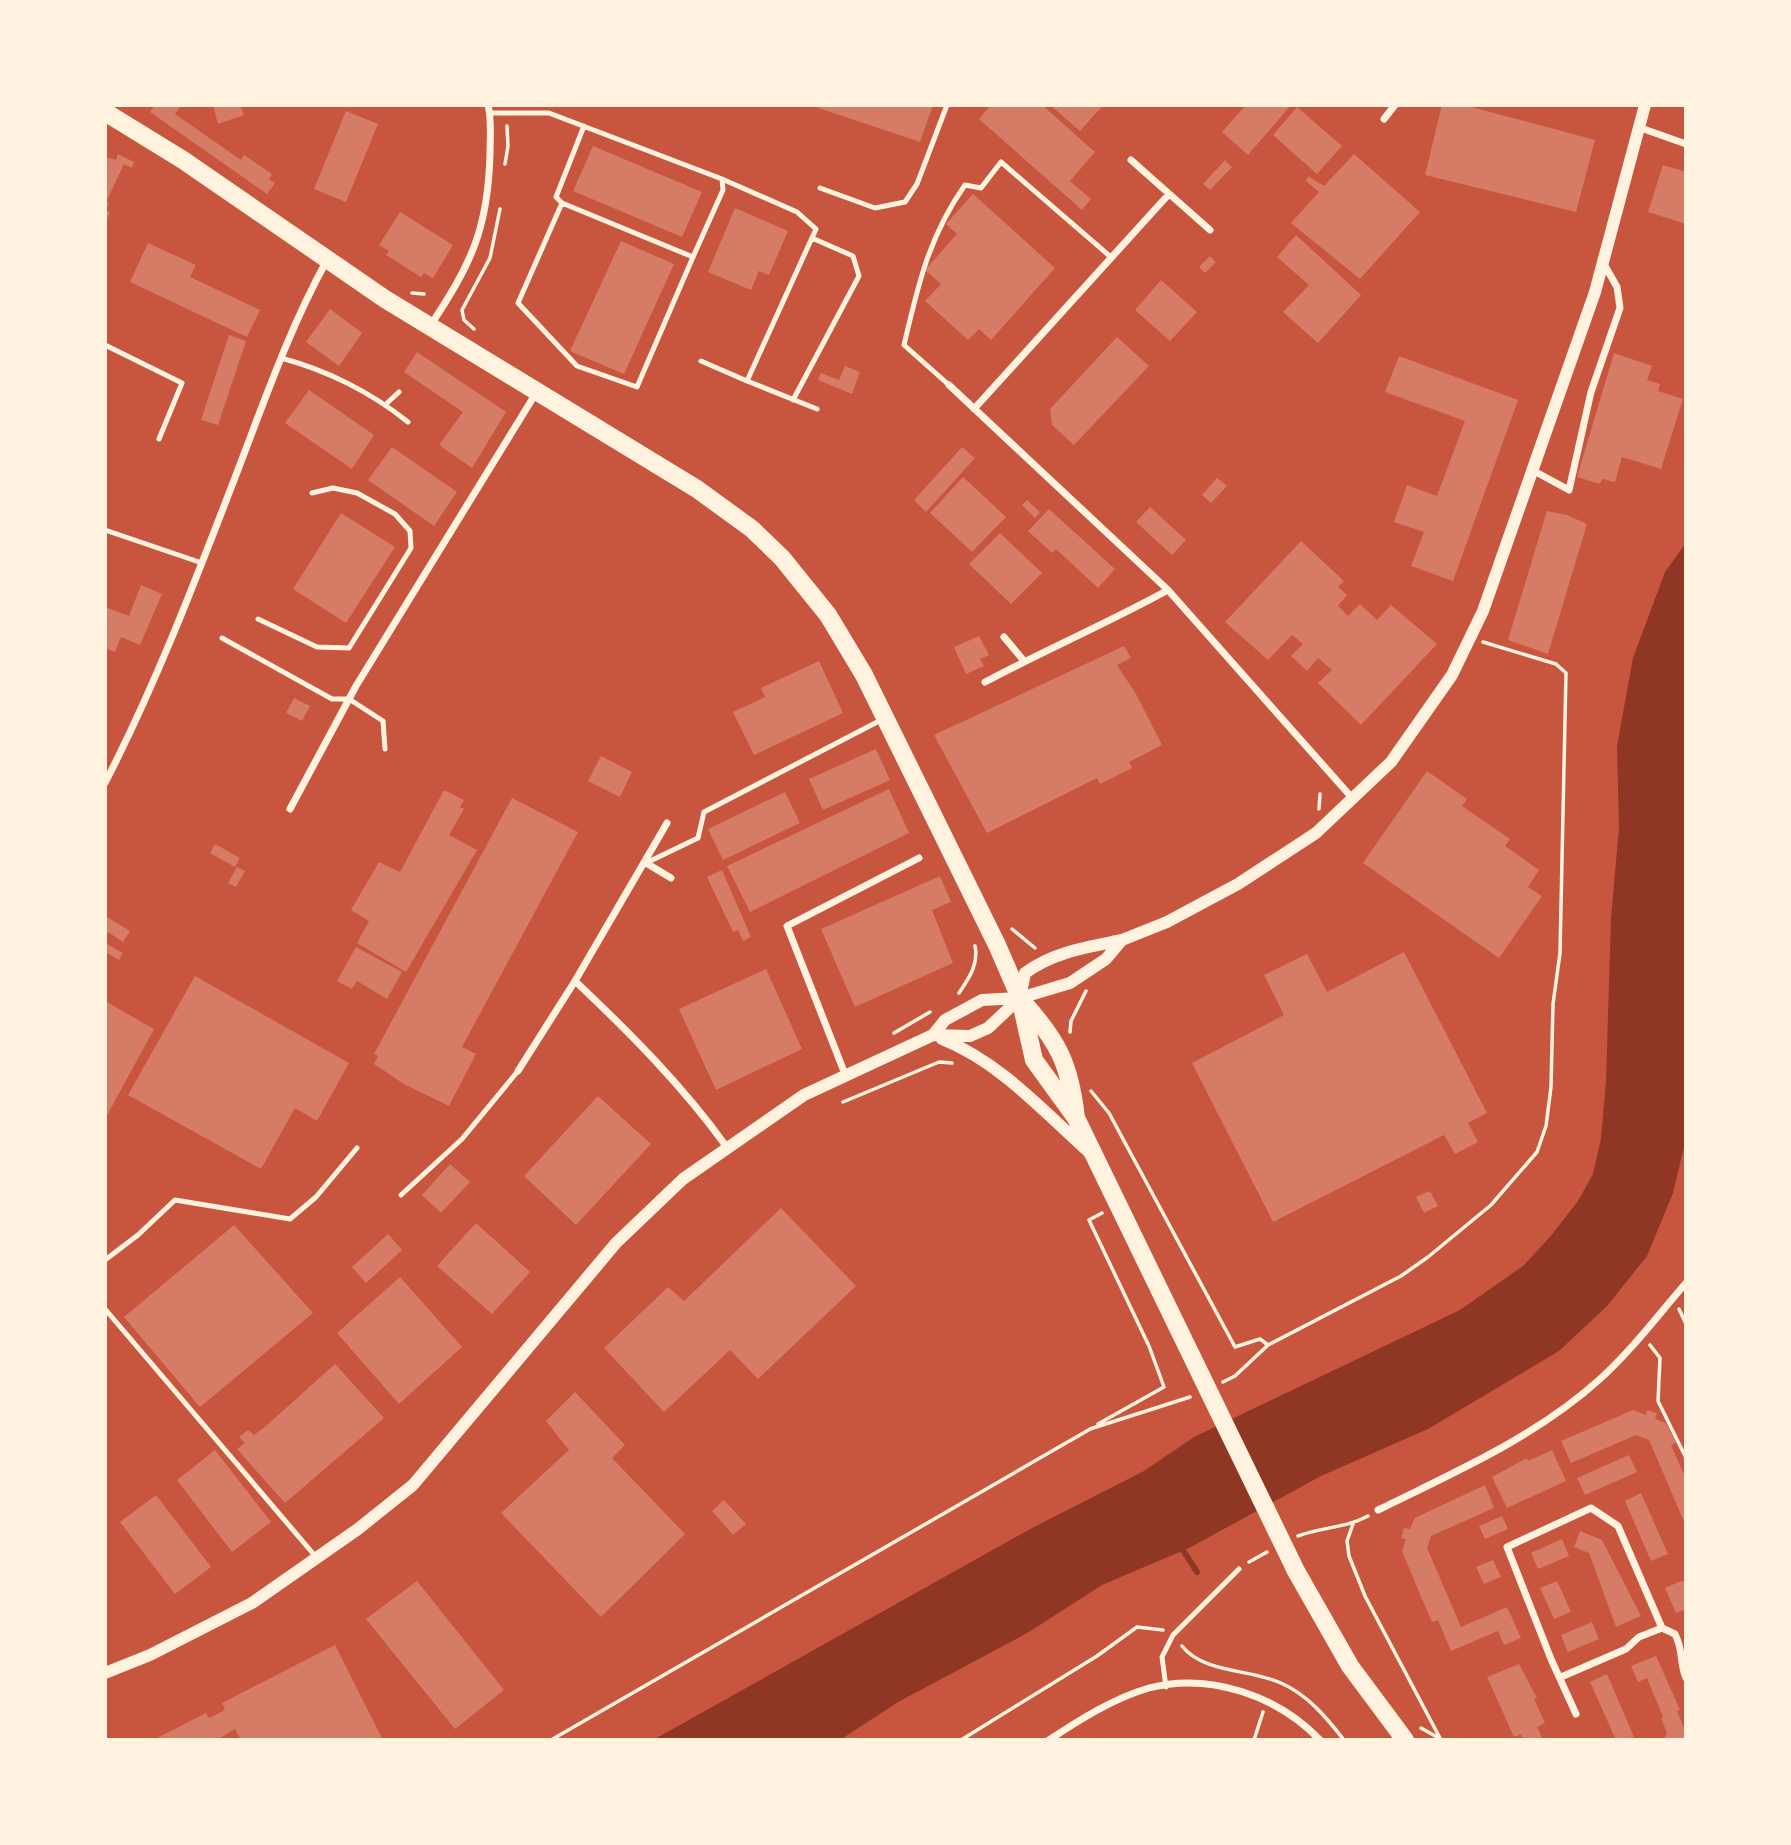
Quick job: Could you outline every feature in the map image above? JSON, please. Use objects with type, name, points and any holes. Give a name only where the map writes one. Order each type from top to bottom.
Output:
[{"type":"main road","points":[[105,112],[183,160],[327,260],[430,327],[708,496],[769,544],[794,570],[828,615],[886,718],[989,927],[1020,998],[1034,1060],[1076,1118],[1296,1571],[1350,1666],[1405,1740]]},
{"type":"main road","points":[[1020,998],[1049,1030],[1072,1079],[1076,1118]]},
{"type":"street","points":[[1384,119],[1395,105]]},
{"type":"street","points":[[105,1673],[218,1622],[268,1593],[413,1485],[617,1243],[683,1179],[726,1146],[804,1096],[845,1074],[933,1035],[970,1036],[988,1028],[1020,998],[1025,973],[1041,961],[1072,950],[1122,940],[1167,922],[1289,853],[1354,800],[1391,762],[1426,716],[1452,675],[1471,637],[1534,471],[1604,264],[1645,105]]},
{"type":"street","points":[[430,327],[460,280],[477,244],[486,213],[489,109]]},
{"type":"street","points":[[1638,127],[1686,144]]},
{"type":"street","points":[[1131,160],[1210,230]]},
{"type":"street","points":[[974,408],[1169,194]]},
{"type":"street","points":[[105,783],[143,705],[202,563],[281,358],[307,296],[327,260]]},
{"type":"street","points":[[1534,471],[1569,490],[1591,392],[1620,308],[1618,287],[1604,264]]},
{"type":"street","points":[[949,385],[1168,590],[1354,800]]},
{"type":"street","points":[[289,809],[349,699],[537,393]]},
{"type":"street","points":[[985,682],[1119,617],[1168,590]]},
{"type":"street","points":[[1004,637],[1024,662]]},
{"type":"street","points":[[518,1070],[575,981],[667,823]]},
{"type":"street","points":[[845,1074],[787,926],[919,858]]},
{"type":"street","points":[[646,863],[671,878]]},
{"type":"street","points":[[933,1035],[945,1020],[982,1000],[1020,998],[1070,982],[1106,959],[1122,940]]},
{"type":"street","points":[[575,981],[638,1041],[705,1117],[726,1146]]},
{"type":"street","points":[[933,1035],[969,1050],[1096,1158]]},
{"type":"street","points":[[1378,1510],[1515,1441],[1600,1379],[1686,1283]]},
{"type":"street","points":[[1576,1714],[1507,1547],[1591,1508],[1618,1526],[1662,1628],[1675,1634],[1683,1651],[1681,1667],[1686,1678]]},
{"type":"street","points":[[1561,1677],[1626,1649],[1639,1637],[1662,1628]]},
{"type":"street","points":[[1049,1740],[1116,1702],[1150,1688],[1166,1687],[1221,1687],[1254,1694],[1282,1709],[1320,1740]]},
{"type":"lane","points":[[820,188],[875,208],[905,202],[918,184],[947,105]]},
{"type":"lane","points":[[489,109],[549,113],[722,179],[797,212],[816,229],[747,381]]},
{"type":"lane","points":[[583,126],[556,197],[562,203],[693,257]]},
{"type":"lane","points":[[949,385],[904,345],[924,261],[946,211],[965,185],[981,188],[1001,162],[1112,258]]},
{"type":"lane","points":[[562,203],[518,303],[577,366],[637,387],[723,190],[722,179]]},
{"type":"lane","points":[[793,400],[859,276],[853,256],[812,238]]},
{"type":"lane","points":[[105,345],[182,383],[159,439]]},
{"type":"lane","points":[[281,358],[309,365],[386,404],[408,422]]},
{"type":"lane","points":[[701,361],[817,409]]},
{"type":"lane","points":[[386,404],[399,392]]},
{"type":"lane","points":[[258,619],[317,647],[349,648],[411,548],[410,531],[395,514],[366,498],[333,488],[312,493]]},
{"type":"lane","points":[[105,530],[202,563]]},
{"type":"lane","points":[[222,638],[332,699],[349,699],[383,720],[385,749]]},
{"type":"lane","points":[[646,863],[698,838],[704,812],[886,718]]},
{"type":"lane","points":[[401,1195],[462,1139],[518,1070]]},
{"type":"lane","points":[[105,1260],[138,1235],[175,1200],[290,1219],[316,1197],[357,1148]]},
{"type":"lane","points":[[105,1308],[317,1559]]},
{"type":"lane","points":[[1166,1687],[1162,1657],[1173,1635],[1239,1569]]},
{"type":"path","points":[[464,320],[480,334]]},
{"type":"path","points":[[1211,1387],[1235,1376],[1268,1345],[1401,1276],[1428,1257],[1491,1205],[1520,1176],[1537,1152],[1545,1126],[1551,1087],[1553,1004],[1560,953],[1566,673],[1556,664],[1471,637]]},
{"type":"path","points":[[1010,926],[1016,936]]},
{"type":"path","points":[[957,995],[972,975],[977,954],[974,937]]},
{"type":"path","points":[[1069,1041],[1071,1021],[1088,989]]},
{"type":"path","points":[[917,1020],[937,1008]]},
{"type":"path","points":[[843,1102],[939,1062],[956,1063]]},
{"type":"path","points":[[1086,1084],[1109,1113],[1235,1347],[1261,1339],[1268,1345]]},
{"type":"path","points":[[551,1740],[1164,1387],[1149,1346],[1088,1220],[1102,1213]]},
{"type":"path","points":[[1642,1335],[1660,1358],[1658,1401],[1686,1458]]},
{"type":"path","points":[[1090,1429],[1199,1393]]},
{"type":"path","points":[[1290,1540],[1322,1528],[1353,1524],[1378,1510]]},
{"type":"path","points":[[1353,1524],[1347,1541],[1349,1556],[1365,1596],[1441,1740]]},
{"type":"path","points":[[1239,1569],[1268,1552]]},
{"type":"path","points":[[961,1740],[1097,1656],[1136,1627],[1159,1629],[1173,1635]]},
{"type":"shaded area","points":[[1686,543],[1686,1138],[1673,1193],[1647,1256],[1607,1306],[1559,1351],[1428,1429],[1321,1476],[1189,1548],[1102,1585],[1029,1632],[898,1702],[840,1740],[653,1740],[1032,1528],[1144,1471],[1194,1437],[1460,1310],[1523,1266],[1550,1237],[1578,1201],[1593,1174],[1601,1139],[1606,1081],[1611,918],[1619,828],[1617,746],[1633,658],[1665,572]]},
{"type":"building","points":[[155,105],[181,105],[175,114],[241,160],[244,155],[272,174],[269,179],[275,183],[267,194],[150,112]]},
{"type":"building","points":[[213,105],[240,105],[244,115],[218,124]]},
{"type":"building","points":[[810,105],[933,105],[920,142]]},
{"type":"building","points":[[991,105],[1042,105],[1095,152],[1070,181],[1091,199],[1082,210],[979,119]]},
{"type":"building","points":[[1050,105],[1103,105],[1080,131]]},
{"type":"building","points":[[1246,105],[1291,105],[1248,155],[1222,132]]},
{"type":"building","points":[[1442,105],[1464,105],[1595,140],[1576,212],[1425,175]]},
{"type":"building","points":[[1297,107],[1342,146],[1317,174],[1273,135]]},
{"type":"building","points":[[346,111],[378,124],[346,202],[314,189]]},
{"type":"building","points":[[593,146],[702,192],[682,237],[573,191]]},
{"type":"building","points":[[118,154],[134,162],[132,168],[124,164],[106,202],[109,203],[106,210],[110,213],[107,218],[105,217],[105,157],[116,160]]},
{"type":"building","points":[[1354,154],[1420,212],[1360,279],[1291,223],[1319,192],[1306,181],[1308,176],[1324,186]]},
{"type":"building","points":[[1225,160],[1232,167],[1210,190],[1203,184]]},
{"type":"building","points":[[1663,165],[1686,172],[1686,224],[1648,212]]},
{"type":"building","points":[[973,194],[1055,268],[991,340],[979,329],[968,340],[925,301],[941,284],[925,270],[957,234],[946,224]]},
{"type":"building","points":[[735,208],[788,231],[769,275],[759,271],[751,290],[708,272]]},
{"type":"building","points":[[400,212],[453,245],[433,278],[424,273],[421,277],[386,255],[389,251],[379,245]]},
{"type":"building","points":[[1296,235],[1361,295],[1318,343],[1283,312],[1309,285],[1277,257]]},
{"type":"building","points":[[621,241],[674,264],[624,374],[570,351]]},
{"type":"building","points":[[148,243],[196,265],[190,277],[260,310],[247,337],[130,282]]},
{"type":"building","points":[[1210,256],[1216,262],[1205,273],[1199,267]]},
{"type":"building","points":[[1161,280],[1197,312],[1170,341],[1135,310]]},
{"type":"building","points":[[330,309],[362,333],[339,366],[306,342]]},
{"type":"building","points":[[229,335],[246,341],[218,425],[201,420]]},
{"type":"building","points":[[1117,337],[1149,366],[1074,445],[1052,425],[1050,409]]},
{"type":"building","points":[[417,352],[506,412],[472,468],[439,445],[463,412],[404,372]]},
{"type":"building","points":[[1614,353],[1652,366],[1647,380],[1660,384],[1658,391],[1683,399],[1661,469],[1622,457],[1615,482],[1602,479],[1600,484],[1577,477]]},
{"type":"building","points":[[1399,356],[1518,400],[1453,581],[1411,566],[1424,532],[1394,522],[1407,485],[1437,496],[1465,421],[1385,392]]},
{"type":"building","points":[[845,366],[860,372],[852,394],[818,380],[821,373],[839,380]]},
{"type":"building","points":[[309,390],[374,435],[352,469],[285,423]]},
{"type":"building","points":[[392,447],[457,492],[434,526],[368,480]]},
{"type":"building","points":[[962,447],[975,458],[926,512],[914,500]]},
{"type":"building","points":[[963,477],[1006,517],[972,552],[930,513]]},
{"type":"building","points":[[1217,478],[1227,486],[1211,503],[1202,495]]},
{"type":"building","points":[[1027,500],[1040,512],[1035,518],[1022,505]]},
{"type":"building","points":[[1150,507],[1186,540],[1172,555],[1136,522]]},
{"type":"building","points":[[1049,509],[1115,569],[1098,588],[1056,549],[1052,553],[1028,531]]},
{"type":"building","points":[[1547,511],[1567,515],[1587,524],[1548,654],[1508,640]]},
{"type":"building","points":[[341,513],[395,547],[346,623],[293,589]]},
{"type":"building","points":[[1000,533],[1042,573],[1011,604],[969,564]]},
{"type":"building","points":[[1301,541],[1344,581],[1338,587],[1347,595],[1338,606],[1348,616],[1360,604],[1377,620],[1391,605],[1437,644],[1361,725],[1318,683],[1332,670],[1318,658],[1307,671],[1291,656],[1303,644],[1292,635],[1268,660],[1225,622]]},
{"type":"building","points":[[141,585],[162,594],[140,645],[121,637],[115,652],[105,648],[105,607],[129,616]]},
{"type":"building","points":[[979,636],[989,655],[980,659],[984,666],[966,674],[954,647]]},
{"type":"building","points":[[1124,646],[1131,658],[1117,665],[1136,694],[1162,745],[1129,762],[1132,768],[1100,784],[1097,778],[987,833],[934,735]]},
{"type":"building","points":[[819,661],[843,713],[754,755],[733,712],[765,697],[761,688]]},
{"type":"building","points":[[294,698],[310,706],[302,721],[286,713]]},
{"type":"building","points":[[876,749],[890,780],[823,810],[809,779]]},
{"type":"building","points":[[601,756],[632,772],[620,797],[588,781]]},
{"type":"building","points":[[1427,771],[1467,799],[1462,806],[1510,839],[1505,846],[1539,870],[1528,887],[1542,896],[1499,958],[1363,863]]},
{"type":"building","points":[[889,789],[909,833],[750,912],[727,866]]},
{"type":"building","points":[[444,790],[464,800],[460,807],[464,809],[449,835],[477,850],[406,972],[357,943],[369,921],[351,910],[379,862],[400,872]]},
{"type":"building","points":[[785,792],[800,823],[723,860],[708,829]]},
{"type":"building","points":[[512,798],[578,832],[462,1047],[476,1054],[449,1106],[404,1084],[374,1064],[378,1056],[374,1054]]},
{"type":"building","points":[[215,844],[240,858],[235,867],[210,853]]},
{"type":"building","points":[[237,867],[245,871],[236,887],[228,883]]},
{"type":"building","points":[[722,870],[751,937],[743,941],[738,930],[733,932],[707,877]]},
{"type":"building","points":[[940,876],[951,902],[932,910],[953,963],[855,1007],[821,929]]},
{"type":"building","points":[[105,916],[130,931],[123,942],[108,932],[105,937]]},
{"type":"building","points":[[107,944],[123,953],[119,960],[105,952]]},
{"type":"building","points":[[356,947],[402,972],[387,999],[357,981],[352,989],[337,981]]},
{"type":"building","points":[[1404,952],[1487,1113],[1468,1123],[1478,1142],[1455,1154],[1444,1135],[1273,1222],[1192,1063],[1284,1015],[1264,975],[1307,954],[1327,992]]},
{"type":"building","points":[[766,969],[802,1049],[716,1090],[679,1009]]},
{"type":"building","points":[[195,976],[349,1063],[317,1121],[295,1108],[261,1169],[128,1095]]},
{"type":"building","points":[[105,1001],[154,1029],[105,1119]]},
{"type":"building","points":[[598,1096],[651,1144],[576,1225],[524,1176]]},
{"type":"building","points":[[450,1164],[470,1182],[441,1213],[422,1195]]},
{"type":"building","points":[[1430,1191],[1438,1206],[1424,1213],[1416,1197]]},
{"type":"building","points":[[781,1208],[856,1286],[758,1379],[730,1350],[664,1412],[604,1348],[668,1287],[684,1301]]},
{"type":"building","points":[[476,1223],[530,1272],[492,1314],[437,1266]]},
{"type":"building","points":[[234,1225],[313,1313],[200,1407],[124,1317]]},
{"type":"building","points":[[388,1234],[402,1250],[366,1283],[352,1267]]},
{"type":"building","points":[[400,1277],[462,1347],[399,1404],[337,1333]]},
{"type":"building","points":[[335,1364],[384,1418],[285,1503],[237,1449],[245,1443],[239,1437],[248,1430],[254,1435],[266,1426]]},
{"type":"building","points":[[575,1392],[625,1445],[612,1458],[685,1534],[601,1617],[501,1513],[569,1450],[546,1421]]},
{"type":"building","points":[[1633,1410],[1646,1415],[1647,1410],[1657,1413],[1655,1419],[1666,1423],[1676,1443],[1671,1445],[1686,1479],[1686,1526],[1649,1440],[1636,1435],[1571,1463],[1561,1441]]},
{"type":"building","points":[[215,1450],[271,1522],[232,1552],[177,1480]]},
{"type":"building","points":[[1552,1450],[1566,1481],[1507,1508],[1492,1477],[1527,1458],[1528,1461]]},
{"type":"building","points":[[1629,1455],[1637,1472],[1585,1495],[1577,1478]]},
{"type":"building","points":[[1485,1485],[1494,1508],[1431,1536],[1427,1548],[1461,1627],[1507,1607],[1521,1638],[1504,1645],[1498,1631],[1451,1651],[1438,1620],[1432,1622],[1402,1551],[1406,1539],[1401,1538],[1404,1528],[1410,1529],[1415,1518]]},
{"type":"building","points":[[1641,1493],[1668,1554],[1651,1561],[1625,1501]]},
{"type":"building","points":[[156,1495],[211,1567],[175,1594],[120,1522]]},
{"type":"building","points":[[724,1500],[746,1524],[733,1535],[712,1511]]},
{"type":"building","points":[[1502,1516],[1508,1529],[1485,1539],[1479,1526]]},
{"type":"building","points":[[1580,1531],[1602,1540],[1641,1616],[1616,1627],[1589,1553],[1574,1547]]},
{"type":"building","points":[[1562,1539],[1569,1556],[1538,1569],[1531,1553]]},
{"type":"building","points":[[1493,1560],[1501,1577],[1484,1584],[1476,1567]]},
{"type":"building","points":[[417,1581],[504,1690],[455,1729],[366,1619]]},
{"type":"building","points":[[1557,1581],[1571,1612],[1554,1619],[1540,1588]]},
{"type":"building","points":[[1681,1581],[1686,1582],[1686,1609],[1676,1613],[1665,1588]]},
{"type":"building","points":[[1592,1622],[1599,1639],[1568,1652],[1561,1635]]},
{"type":"building","points":[[335,1645],[383,1740],[241,1740],[235,1729],[220,1738],[221,1740],[153,1740],[206,1713],[209,1718],[225,1710],[222,1703]]},
{"type":"building","points":[[1656,1656],[1680,1710],[1677,1711],[1686,1733],[1683,1740],[1664,1740],[1667,1733],[1661,1718],[1663,1717],[1647,1678],[1638,1682],[1631,1666]]},
{"type":"building","points":[[1519,1664],[1537,1698],[1534,1699],[1545,1723],[1537,1727],[1543,1740],[1523,1740],[1521,1734],[1514,1737],[1487,1677]]},
{"type":"building","points":[[1607,1674],[1634,1737],[1626,1740],[1616,1740],[1590,1682]]},
{"type":"waterway","points":[[1183,1550],[1197,1572]]}]
